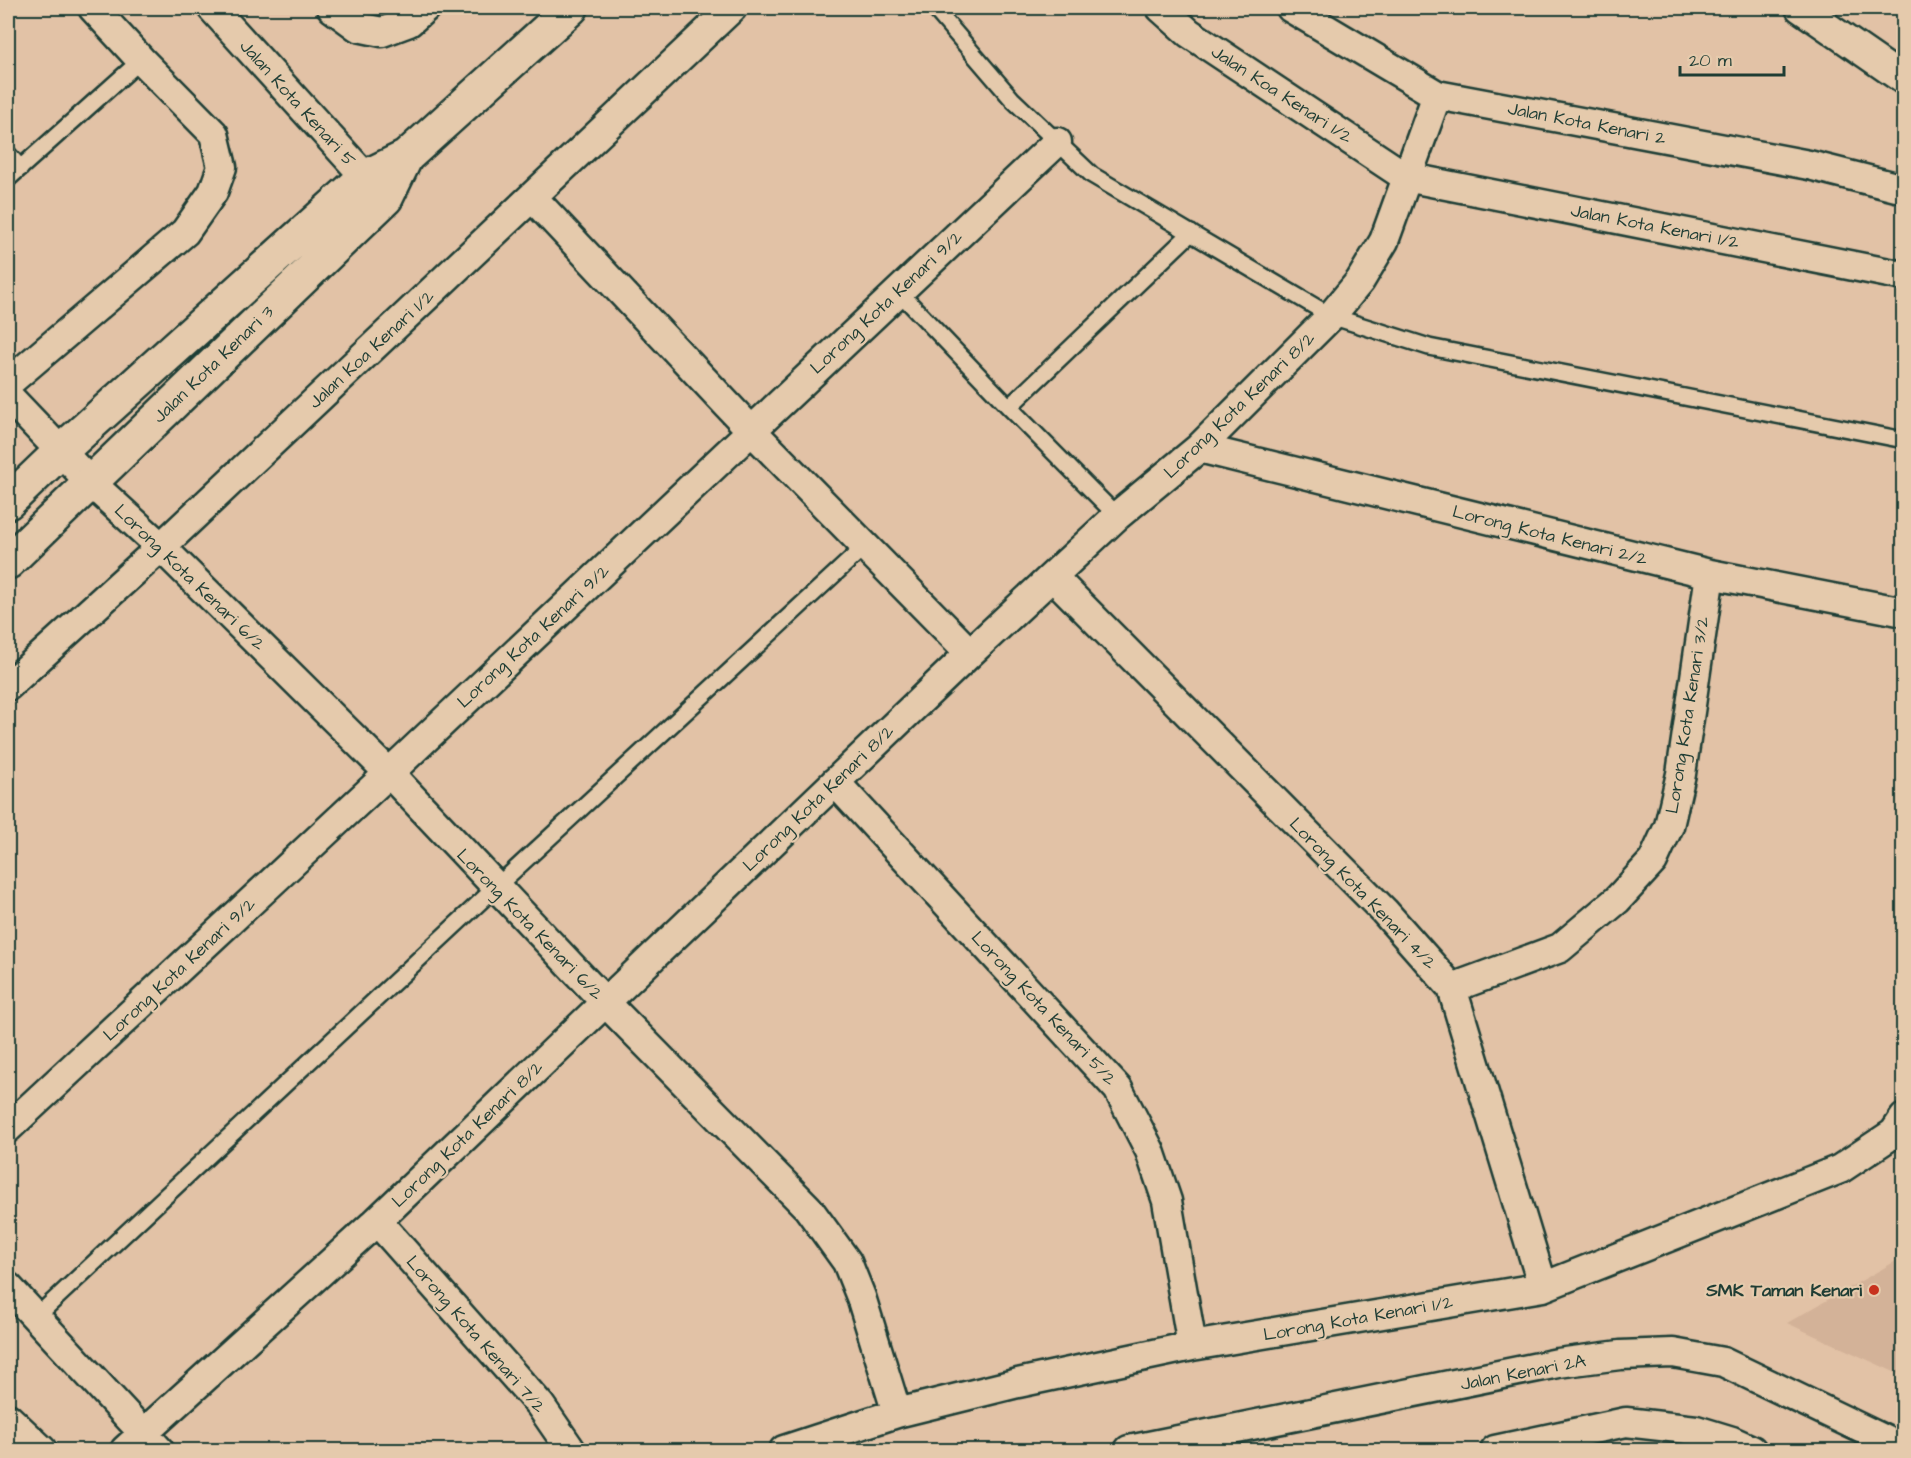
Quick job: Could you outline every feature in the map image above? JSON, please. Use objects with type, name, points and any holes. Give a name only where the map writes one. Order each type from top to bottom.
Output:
[{"type":"main road","name":"Jalan Kota Kenari 3","points":[[8,562],[90,482],[406,157],[571,8]]},
{"type":"main road","name":"Jalan Kota Kenari 3","points":[[8,502],[61,451],[375,188]]},
{"type":"street","points":[[8,383],[184,232],[213,192],[222,167],[214,134],[93,8]]},
{"type":"street","name":"Jalan Kota Kenari 5","points":[[212,8],[375,188]]},
{"type":"street","points":[[332,8],[358,27],[382,32],[409,22],[425,8]]},
{"type":"street","name":"Jalan Koa Kenari 1/2","points":[[8,686],[161,547],[732,8]]},
{"type":"street","name":"Jalan Koa Kenari 1/2","points":[[1161,8],[1188,33],[1406,177]]},
{"type":"street","name":"Jalan Kota Kenari 2","points":[[1291,8],[1437,95],[1809,165],[1904,189]]},
{"type":"street","points":[[1800,8],[1904,80]]},
{"type":"street","name":"Lorong Kota Kenari 8/2","points":[[142,1445],[970,653],[1117,516],[1199,448],[1331,316],[1360,281],[1384,241],[1437,95]]},
{"type":"street","name":"Lorong Kota Kenari 9/2","points":[[8,1128],[389,773],[1057,142]]},
{"type":"street","name":"Jalan Kota Kenari 1/2","points":[[1406,177],[1904,276]]},
{"type":"street","points":[[532,197],[752,430],[970,653]]},
{"type":"street","name":"Lorong Kota Kenari 6/2","points":[[8,396],[90,482],[161,547],[389,773],[495,888],[808,1208],[847,1262],[861,1297],[897,1413]]},
{"type":"street","name":"Lorong Kota Kenari 2/2","points":[[1199,448],[1710,574],[1904,612]]},
{"type":"street","name":"Lorong Kota Kenari 3/2","points":[[1452,988],[1560,948],[1617,900],[1653,861],[1668,826],[1681,774],[1710,574]]},
{"type":"street","name":"Lorong Kota Kenari 4/2","points":[[1053,577],[1384,911],[1452,988],[1543,1287]]},
{"type":"street","name":"Lorong Kota Kenari 5/2","points":[[835,782],[1118,1089],[1150,1151],[1167,1201],[1192,1346]]},
{"type":"street","name":"Lorong Kota Kenari 1/2","points":[[784,1450],[897,1413],[1018,1383],[1192,1346],[1543,1287],[1840,1169],[1894,1133],[1904,1118]]},
{"type":"street","name":"Lorong Kota Kenari 7/2","points":[[377,1221],[540,1405],[571,1450]]},
{"type":"street","points":[[8,1287],[36,1317],[142,1445]]},
{"type":"street","name":"Jalan Kenari 2A","points":[[1129,1450],[1216,1442],[1558,1364],[1620,1355],[1673,1353],[1723,1362],[1904,1449]]},
{"type":"street","points":[[8,1418],[42,1450]]},
{"type":"street","points":[[1495,1450],[1626,1422],[1696,1430],[1752,1450]]},
{"type":"lane","points":[[934,8],[1012,99],[1092,175],[1331,316],[1430,347],[1904,440]]},
{"type":"lane","points":[[8,179],[141,60]]},
{"type":"lane","points":[[8,154],[21,168]]},
{"type":"lane","points":[[1009,407],[1191,233]]},
{"type":"lane","points":[[898,291],[1117,516]]},
{"type":"lane","points":[[36,1317],[865,546]]},
{"type":"shaded area","name":"SMK Taman Kenari","points":[[1903,1257],[1903,1376],[1787,1323]]},
{"type":"place","name":"SMK Taman Kenari","points":[[1874,1290]]}]
